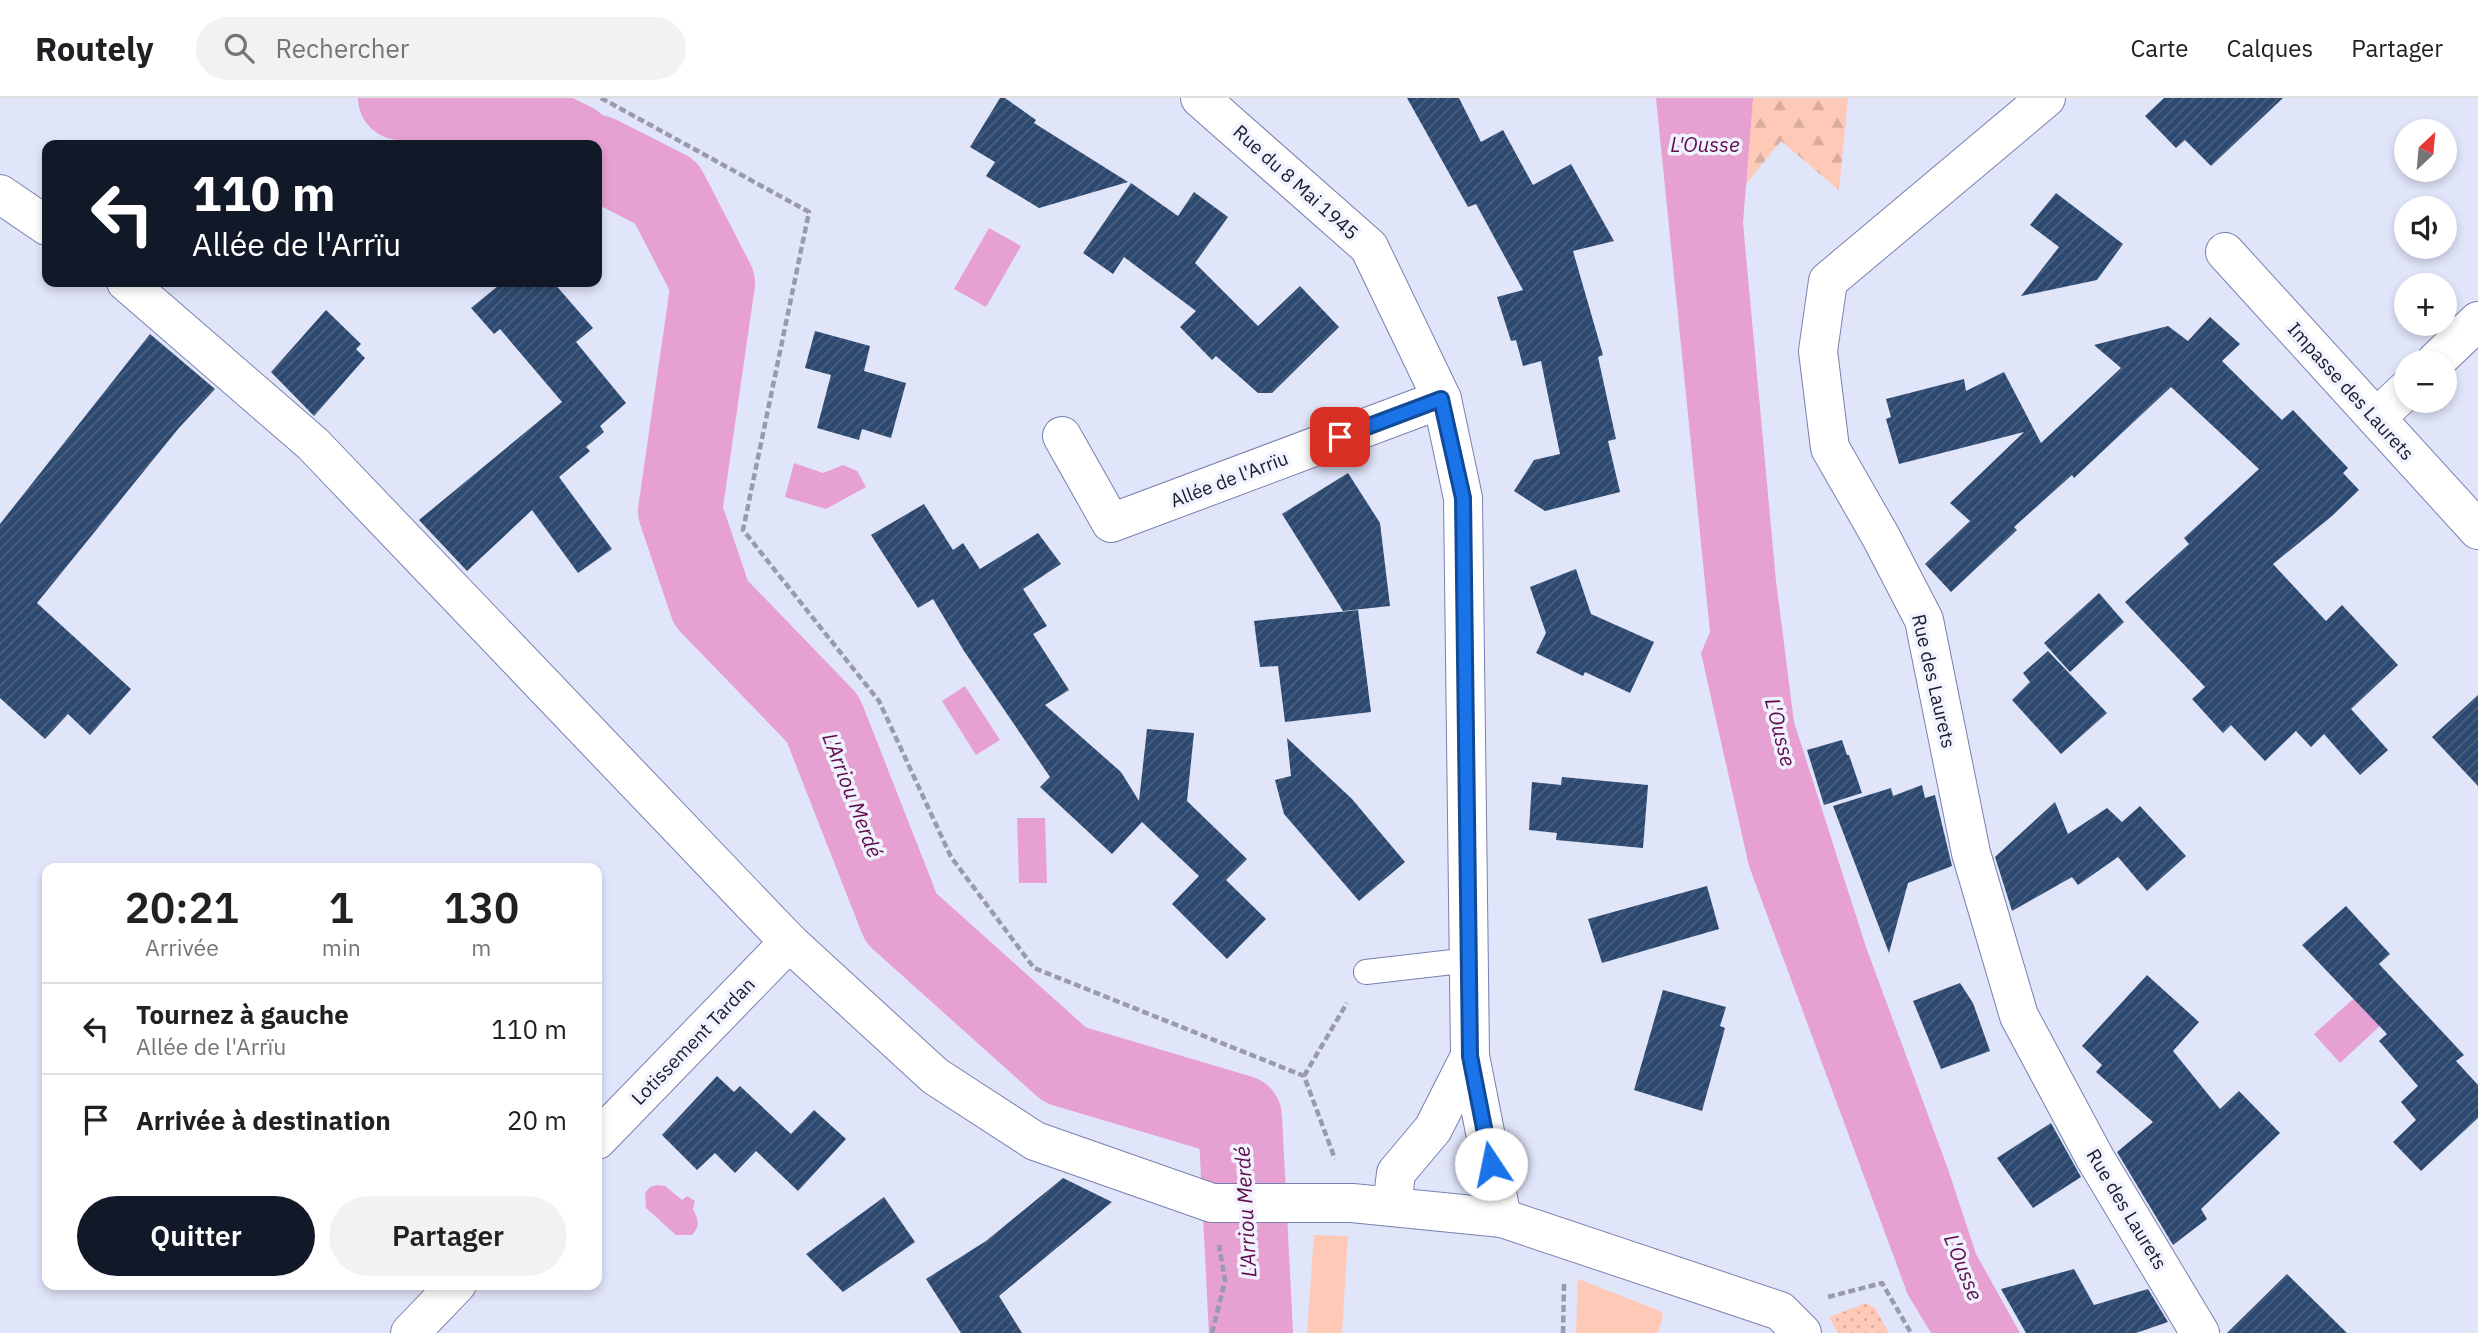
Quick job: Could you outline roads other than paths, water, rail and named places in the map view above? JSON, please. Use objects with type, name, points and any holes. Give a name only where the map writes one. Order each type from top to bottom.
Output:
[{"type":"street","name":"Rue des Laurets","points":[[2046,98],[1828,281],[1818,351],[1830,449],[1881,537],[1924,620],[1971,853],[2020,1016],[2095,1158],[2200,1333]]},
{"type":"street","name":"Rue du 8 Mai 1945","points":[[1216,103],[1369,247],[1441,399],[1463,498],[1470,1056],[1502,1218]]},
{"type":"street","points":[[0,194],[42,223]]},
{"type":"street","name":"Impasse des Laurets","points":[[2225,252],[2478,530]]},
{"type":"street","points":[[132,287],[313,444],[789,942],[934,1076],[1035,1141],[1221,1203],[1334,1203],[1502,1218],[1791,1322]]},
{"type":"street","points":[[2448,350],[2478,321]]},
{"type":"street","name":"Allée de l'Arrïu","points":[[1062,436],[1111,523],[1441,399]]},
{"type":"street","points":[[2376,418],[2394,401]]},
{"type":"street","name":"Lotissement Tardan","points":[[602,1135],[789,942]]},
{"type":"street","name":"Rue du 8 Mai 1945","points":[[1392,1207],[1395,1173],[1433,1129],[1470,1056]]},
{"type":"street","points":[[410,1333],[451,1290]]},
{"type":"lane","points":[[1366,972],[1470,960]]},
{"type":"water","name":"L'Ousse","points":[[1656,98],[1753,98],[1743,223],[1776,581],[1794,722],[1866,947],[1948,1169],[1976,1254],[2020,1333],[1931,1333],[1908,1295],[1749,866],[1701,653],[1710,632]]},
{"type":"water","points":[[989,228],[1021,246],[986,307],[954,289]]},
{"type":"water","points":[[794,463],[823,473],[843,465],[857,471],[866,487],[826,509],[785,497]]},
{"type":"water","points":[[965,686],[1000,740],[976,755],[942,701]]},
{"type":"water","points":[[1017,818],[1045,818],[1047,883],[1019,883]]},
{"type":"water","points":[[2370,984],[2396,1011],[2340,1063],[2314,1034]]},
{"type":"water","points":[[665,1186],[682,1200],[687,1196],[695,1201],[693,1209],[698,1225],[692,1235],[676,1235],[646,1208],[645,1193],[650,1187]]},
{"type":"waterway","name":"L'Arriou Merdé","points":[[400,98],[510,114],[563,140]]},
{"type":"waterway","name":"L'Arriou Merdé","points":[[602,160],[666,192],[713,283],[680,511],[711,603],[823,719],[901,918],[1065,1065],[1240,1117],[1251,1333]]}]
